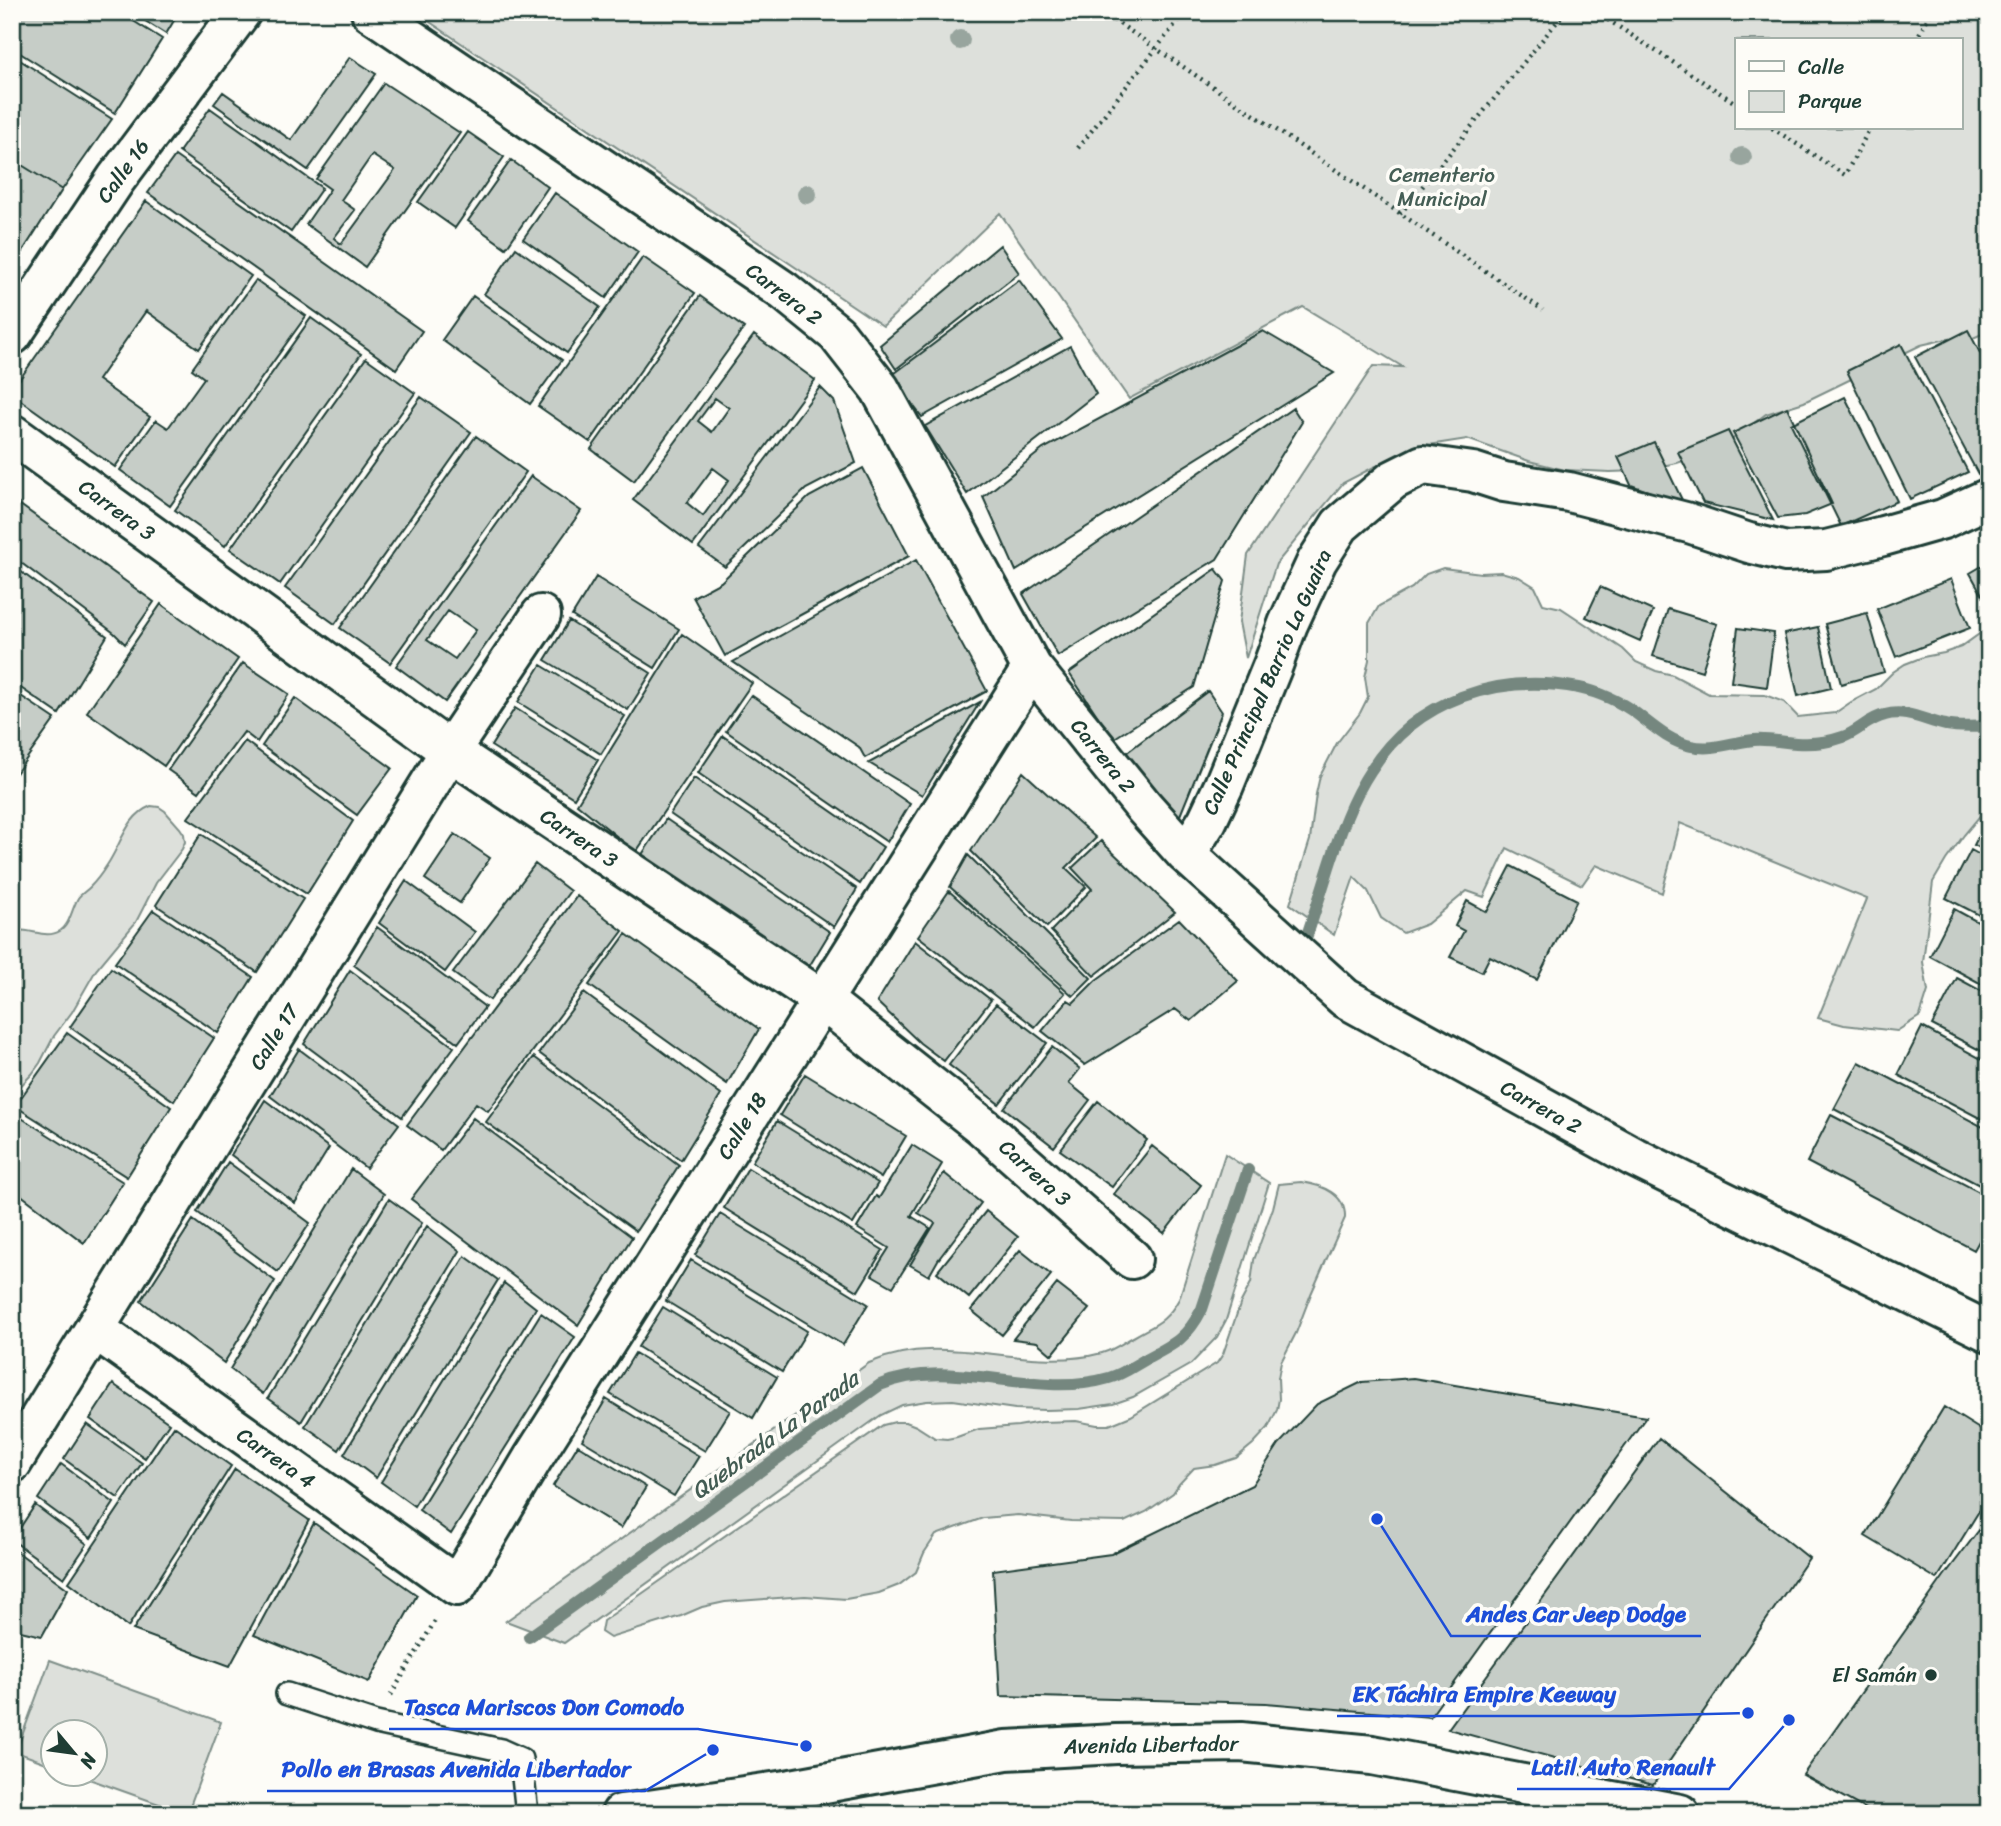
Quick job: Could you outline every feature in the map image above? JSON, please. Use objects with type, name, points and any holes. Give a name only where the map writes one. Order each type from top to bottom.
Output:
[{"type":"street","name":"Calle 16","points":[[12,335],[116,179],[241,12]]},
{"type":"street","name":"Carrera 2","points":[[370,12],[784,291],[837,334],[880,389],[1032,668],[1144,807],[1186,854],[1345,998],[1634,1157],[1989,1332]]},
{"type":"street","name":"Carrera 3","points":[[12,435],[450,751],[821,999],[982,1126],[1132,1259]]},
{"type":"street","name":"Calle Principal Barrio La Guaira","points":[[1186,854],[1207,821],[1224,785],[1288,624],[1317,561],[1340,525],[1393,480],[1423,465],[1473,472],[1504,482],[1569,492],[1689,523],[1786,552],[1826,551],[1883,536],[1943,519],[1989,498]]},
{"type":"street","name":"Calle 17","points":[[12,1463],[450,751],[541,615]]},
{"type":"street","name":"Calle 18","points":[[457,1586],[541,1446],[1032,668]]},
{"type":"street","name":"Carrera 4","points":[[95,1329],[457,1586]]},
{"type":"street","name":"Avenida Libertador","points":[[621,1814],[786,1790],[1006,1750],[1116,1744],[1241,1742],[1372,1755],[1680,1814]]},
{"type":"lane","points":[[287,1693],[376,1723],[501,1749],[521,1759],[527,1814]]},
{"type":"path","points":[[1102,12],[1543,310]]},
{"type":"path","points":[[1078,148],[1185,12]]},
{"type":"path","points":[[1400,214],[1565,12]]},
{"type":"path","points":[[1596,12],[1735,103]]},
{"type":"path","points":[[1917,38],[1931,12]]},
{"type":"path","points":[[1775,130],[1845,175],[1869,130]]},
{"type":"path","points":[[376,1723],[457,1586]]},
{"type":"green space","name":"Cementerio Municipal","points":[[415,12],[1989,12],[1989,331],[1973,338],[1947,339],[1921,345],[1804,402],[1766,414],[1721,448],[1677,463],[1636,471],[1565,470],[1529,461],[1467,439],[1429,445],[1374,467],[1343,483],[1276,564],[1246,658],[1239,622],[1248,555],[1373,366],[1403,367],[1303,307],[1129,399],[1000,213],[883,326]]},
{"type":"green space","points":[[1443,568],[1481,573],[1501,572],[1519,577],[1535,587],[1543,604],[1561,608],[1623,649],[1636,662],[1673,675],[1709,694],[1765,695],[1784,702],[1798,717],[1835,713],[1876,689],[1905,664],[1961,647],[1989,627],[1989,805],[1964,835],[1933,882],[1923,962],[1928,991],[1920,1016],[1897,1031],[1844,1025],[1818,1018],[1867,899],[1680,823],[1662,893],[1596,865],[1582,885],[1507,848],[1484,897],[1467,891],[1427,924],[1403,933],[1381,918],[1368,891],[1354,877],[1334,935],[1290,904],[1310,840],[1320,776],[1337,743],[1360,713],[1368,697],[1365,677],[1369,660],[1369,623],[1379,606],[1412,588],[1426,574]]},
{"type":"green space","points":[[151,806],[165,811],[180,828],[185,842],[182,849],[156,883],[136,922],[96,970],[40,1063],[12,1095],[12,931],[49,934],[60,931],[69,921],[78,898],[103,871],[130,824]]},
{"type":"green space","points":[[1225,1154],[1269,1183],[1226,1320],[1217,1337],[1191,1364],[1133,1397],[1113,1404],[1079,1409],[1015,1409],[953,1400],[902,1405],[881,1415],[564,1643],[506,1621],[869,1363],[898,1354],[927,1350],[956,1350],[1044,1359],[1073,1358],[1106,1352],[1155,1325],[1170,1313],[1179,1299]]},
{"type":"green space","points":[[1301,1182],[1331,1192],[1342,1203],[1345,1218],[1281,1362],[1277,1410],[1268,1428],[1236,1458],[1194,1468],[1173,1493],[1146,1512],[1124,1522],[1071,1521],[1018,1515],[983,1518],[936,1535],[916,1572],[899,1585],[879,1593],[846,1599],[805,1596],[725,1602],[610,1638],[601,1632],[603,1621],[883,1425],[906,1422],[935,1438],[947,1439],[979,1429],[1041,1422],[1076,1421],[1109,1425],[1131,1416],[1217,1363],[1251,1283],[1254,1260],[1279,1184]]},
{"type":"green space","points":[[50,1660],[221,1722],[187,1814],[108,1786],[108,1717],[38,1717],[38,1760],[16,1752]]},
{"type":"building","points":[[12,12],[119,12],[162,39],[115,113],[12,48]]},
{"type":"building","points":[[131,12],[179,12],[166,34]]},
{"type":"building","points":[[12,55],[112,119],[62,190],[12,159]]},
{"type":"building","points":[[350,57],[376,74],[308,170],[214,104],[223,92],[291,140]]},
{"type":"building","points":[[384,83],[460,133],[365,267],[306,224],[330,189],[316,179]],"holes":[[[372,155],[395,170],[341,244],[334,238],[355,210],[341,200]]]},
{"type":"building","points":[[210,108],[322,188],[291,232],[179,152]]},
{"type":"building","points":[[468,132],[504,157],[455,228],[418,202]]},
{"type":"building","points":[[175,156],[422,331],[396,369],[148,193]]},
{"type":"building","points":[[12,159],[62,190],[12,268]]},
{"type":"building","points":[[511,160],[548,187],[506,248],[468,221]]},
{"type":"building","points":[[555,193],[638,252],[606,298],[523,239]]},
{"type":"building","points":[[146,201],[251,276],[199,349],[146,311],[98,380],[150,417],[115,467],[12,394],[12,390]]},
{"type":"building","points":[[1000,245],[1019,273],[896,369],[880,345]]},
{"type":"building","points":[[516,248],[600,307],[567,353],[484,294]]},
{"type":"building","points":[[643,257],[695,293],[590,442],[538,406]]},
{"type":"building","points":[[256,280],[306,316],[170,506],[120,470],[156,420],[168,428],[204,378],[192,369]]},
{"type":"building","points":[[1019,280],[1062,339],[922,417],[891,376]]},
{"type":"building","points":[[473,296],[562,360],[530,404],[442,340]]},
{"type":"building","points":[[700,296],[744,328],[634,481],[591,449]]},
{"type":"building","points":[[311,318],[361,354],[225,546],[175,510]]},
{"type":"building","points":[[1968,330],[1989,370],[1989,469],[1978,474],[1915,357]]},
{"type":"building","points":[[1263,331],[1334,373],[1016,571],[983,497],[1043,449]]},
{"type":"building","points":[[754,335],[815,380],[693,545],[633,500]],"holes":[[[715,398],[729,408],[712,432],[698,421]],[[713,468],[729,480],[703,516],[687,503]]]},
{"type":"building","points":[[1901,344],[1968,472],[1910,499],[1847,371]]},
{"type":"building","points":[[1070,346],[1096,394],[967,494],[925,426]]},
{"type":"building","points":[[366,358],[415,393],[280,584],[230,549]]},
{"type":"building","points":[[820,387],[834,401],[856,463],[806,489],[725,567],[699,548]]},
{"type":"building","points":[[421,397],[471,432],[335,624],[285,588]]},
{"type":"building","points":[[1845,397],[1897,501],[1841,526],[1791,424]]},
{"type":"building","points":[[1787,407],[1832,504],[1805,515],[1778,518],[1733,433]]},
{"type":"building","points":[[1293,408],[1302,422],[1217,559],[1058,656],[1023,594]]},
{"type":"building","points":[[1728,431],[1773,520],[1703,503],[1678,452]]},
{"type":"building","points":[[476,436],[526,472],[390,663],[340,628]]},
{"type":"building","points":[[1654,442],[1684,504],[1631,485],[1618,457]]},
{"type":"building","points":[[863,468],[909,556],[725,656],[693,597],[721,582],[809,497]]},
{"type":"building","points":[[531,476],[581,511],[445,702],[396,666]],"holes":[[[448,611],[476,630],[455,659],[427,640]]]},
{"type":"building","points":[[12,499],[154,602],[125,644],[12,556]]},
{"type":"building","points":[[916,560],[987,691],[865,758],[859,747],[733,662]]},
{"type":"building","points":[[1989,562],[1989,607],[1970,573]]},
{"type":"building","points":[[12,565],[107,636],[59,714],[12,682]]},
{"type":"building","points":[[1216,569],[1225,581],[1194,687],[1113,739],[1069,673]]},
{"type":"building","points":[[596,577],[679,629],[655,668],[572,616]]},
{"type":"building","points":[[1951,579],[1970,628],[1896,657],[1877,609]]},
{"type":"building","points":[[1600,587],[1653,611],[1640,641],[1586,617]]},
{"type":"building","points":[[161,604],[238,659],[164,766],[87,712]]},
{"type":"building","points":[[1668,609],[1717,624],[1702,671],[1653,656]]},
{"type":"building","points":[[1867,613],[1884,672],[1841,684],[1825,624]]},
{"type":"building","points":[[569,621],[651,673],[628,710],[545,660]]},
{"type":"building","points":[[1818,627],[1831,688],[1798,696],[1784,634]]},
{"type":"building","points":[[1738,628],[1774,633],[1767,687],[1731,682]]},
{"type":"building","points":[[682,634],[752,683],[636,852],[577,804]]},
{"type":"building","points":[[243,663],[289,694],[257,742],[244,732],[199,792],[168,770]]},
{"type":"building","points":[[541,665],[625,716],[601,754],[518,702]]},
{"type":"building","points":[[12,690],[55,719],[12,779]]},
{"type":"building","points":[[1208,691],[1222,712],[1179,818],[1126,753]]},
{"type":"building","points":[[751,695],[910,804],[887,842],[726,731]]},
{"type":"building","points":[[295,698],[392,768],[357,815],[262,746]]},
{"type":"building","points":[[980,702],[922,795],[869,763]]},
{"type":"building","points":[[515,708],[598,760],[574,798],[491,746]]},
{"type":"building","points":[[723,736],[883,847],[860,884],[698,773]]},
{"type":"building","points":[[245,741],[353,821],[307,894],[188,818]]},
{"type":"building","points":[[1023,772],[1096,838],[1066,868],[1086,887],[1047,927],[971,851]]},
{"type":"building","points":[[694,778],[857,889],[834,927],[670,814]]},
{"type":"building","points":[[1989,816],[1989,852],[1974,845]]},
{"type":"building","points":[[666,819],[830,932],[807,970],[641,856]]},
{"type":"building","points":[[201,834],[303,899],[257,972],[156,905]]},
{"type":"building","points":[[455,834],[490,858],[460,903],[425,879]]},
{"type":"building","points":[[1101,841],[1175,912],[1094,976],[1051,931],[1092,889],[1072,868]]},
{"type":"building","points":[[1971,850],[1989,860],[1989,920],[1946,898]]},
{"type":"building","points":[[968,855],[1091,978],[1073,996],[950,887]]},
{"type":"building","points":[[535,864],[570,891],[490,1000],[453,973]]},
{"type":"building","points":[[1511,866],[1577,900],[1537,980],[1490,956],[1482,972],[1450,957],[1464,931],[1455,926],[1467,901],[1487,912]]},
{"type":"building","points":[[406,881],[475,932],[445,972],[379,923]]},
{"type":"building","points":[[949,891],[1065,993],[1035,1027],[918,936]]},
{"type":"building","points":[[577,896],[623,931],[488,1111],[476,1103],[441,1150],[407,1125]]},
{"type":"building","points":[[1954,909],[1989,928],[1989,988],[1930,956]]},
{"type":"building","points":[[153,910],[253,977],[218,1033],[115,963]]},
{"type":"building","points":[[1179,919],[1238,981],[1191,1021],[1175,1009],[1085,1065],[1042,1031],[1068,1000],[1073,1003],[1096,980]]},
{"type":"building","points":[[377,927],[485,1007],[458,1043],[354,965]]},
{"type":"building","points":[[626,934],[759,1029],[727,1084],[589,985]]},
{"type":"building","points":[[915,941],[991,1000],[944,1061],[920,1043],[877,1002]]},
{"type":"building","points":[[111,968],[214,1038],[174,1101],[70,1027]]},
{"type":"building","points":[[350,970],[454,1047],[402,1117],[304,1044]]},
{"type":"building","points":[[1957,978],[1989,995],[1989,1055],[1932,1025]]},
{"type":"building","points":[[584,993],[721,1095],[681,1160],[539,1053]]},
{"type":"building","points":[[996,1004],[1047,1043],[999,1104],[949,1065]]},
{"type":"building","points":[[1922,1027],[1989,1063],[1989,1123],[1898,1075]]},
{"type":"building","points":[[67,1033],[171,1107],[127,1177],[15,1106]]},
{"type":"building","points":[[1052,1047],[1080,1069],[1069,1083],[1090,1100],[1054,1147],[1004,1108]]},
{"type":"building","points":[[299,1049],[399,1124],[366,1168],[270,1096]]},
{"type":"building","points":[[534,1057],[679,1165],[636,1231],[486,1122]]},
{"type":"building","points":[[1859,1062],[1989,1130],[1989,1190],[1834,1109]]},
{"type":"building","points":[[805,1074],[906,1136],[881,1178],[780,1115]]},
{"type":"building","points":[[265,1100],[329,1148],[295,1203],[231,1155]]},
{"type":"building","points":[[1098,1101],[1147,1140],[1112,1187],[1060,1150]]},
{"type":"building","points":[[12,1112],[123,1182],[84,1243],[12,1188]]},
{"type":"building","points":[[1831,1115],[1989,1197],[1989,1223],[1974,1250],[1807,1162]]},
{"type":"building","points":[[473,1118],[632,1237],[578,1325],[411,1199]]},
{"type":"building","points":[[777,1121],[878,1183],[853,1224],[752,1162]]},
{"type":"building","points":[[912,1145],[942,1164],[911,1216],[930,1228],[893,1287],[872,1275],[889,1248],[857,1228]]},
{"type":"building","points":[[1152,1146],[1201,1185],[1164,1233],[1114,1194]]},
{"type":"building","points":[[228,1162],[310,1223],[278,1272],[197,1212]]},
{"type":"building","points":[[748,1168],[883,1250],[858,1291],[724,1208]]},
{"type":"building","points":[[351,1169],[384,1194],[263,1394],[230,1369]]},
{"type":"building","points":[[944,1173],[981,1203],[929,1276],[910,1265],[935,1223],[918,1213]]},
{"type":"building","points":[[389,1199],[422,1223],[301,1422],[268,1398]]},
{"type":"building","points":[[986,1211],[1018,1237],[969,1298],[937,1272]]},
{"type":"building","points":[[720,1214],[868,1304],[843,1345],[695,1255]]},
{"type":"building","points":[[193,1220],[275,1281],[224,1363],[141,1301]]},
{"type":"building","points":[[427,1226],[460,1251],[339,1450],[305,1426]]},
{"type":"building","points":[[1020,1250],[1051,1275],[1002,1335],[971,1310]]},
{"type":"building","points":[[465,1256],[498,1280],[376,1478],[344,1454]]},
{"type":"building","points":[[691,1260],[807,1331],[782,1372],[666,1301]]},
{"type":"building","points":[[504,1283],[536,1308],[414,1506],[381,1482]]},
{"type":"building","points":[[1057,1284],[1089,1309],[1052,1355],[1037,1342],[1013,1339]]},
{"type":"building","points":[[663,1307],[777,1377],[753,1418],[638,1347]]},
{"type":"building","points":[[541,1313],[575,1337],[451,1534],[419,1510]]},
{"type":"building","points":[[635,1353],[730,1411],[705,1451],[610,1394]]},
{"type":"building","points":[[1413,1378],[1646,1417],[1430,1717],[1266,1703],[1000,1696],[993,1570],[1111,1554],[1252,1485],[1279,1444],[1317,1404],[1362,1382]]},
{"type":"building","points":[[113,1384],[169,1423],[145,1458],[90,1419]]},
{"type":"building","points":[[606,1399],[699,1456],[674,1496],[582,1440]]},
{"type":"building","points":[[1944,1407],[1989,1435],[1989,1495],[1937,1579],[1865,1536]]},
{"type":"building","points":[[87,1424],[142,1463],[118,1498],[64,1459]]},
{"type":"building","points":[[174,1426],[231,1466],[128,1627],[69,1582]]},
{"type":"building","points":[[1659,1438],[1809,1558],[1653,1785],[1448,1729]]},
{"type":"building","points":[[578,1445],[646,1487],[621,1528],[553,1486]]},
{"type":"building","points":[[61,1464],[114,1503],[91,1538],[38,1499]]},
{"type":"building","points":[[235,1469],[309,1520],[230,1666],[133,1630]]},
{"type":"building","points":[[35,1505],[87,1544],[64,1578],[12,1540]]},
{"type":"building","name":"El Samán","points":[[1989,1517],[1989,1814],[1874,1814],[1803,1775]]},
{"type":"building","points":[[314,1523],[417,1595],[369,1682],[254,1635]]},
{"type":"building","points":[[12,1548],[68,1589],[42,1636],[12,1629]]},
{"type":"waterway","name":"Quebrada La Parada","points":[[1301,953],[1342,829],[1371,770],[1390,745],[1411,725],[1435,709],[1462,697],[1519,684],[1579,688],[1617,702],[1683,744],[1699,747],[1754,740],[1814,743],[1838,739],[1874,719],[1901,713],[1951,726],[1989,726]]},
{"type":"waterway","name":"Quebrada La Parada","points":[[529,1637],[880,1385],[907,1377],[935,1374],[1052,1384],[1081,1383],[1120,1374],[1173,1344],[1191,1327],[1202,1309],[1248,1170]]},
{"type":"place","name":"Andes Car Jeep Dodge","points":[[1377,1519]]},
{"type":"place","name":"El Samán","points":[[1931,1675]]},
{"type":"place","name":"EK Táchira Empire Keeway","points":[[1748,1713]]},
{"type":"place","name":"Latil Auto Renault","points":[[1789,1720]]},
{"type":"place","name":"Tasca Mariscos Don Comodo","points":[[806,1746]]},
{"type":"place","name":"Pollo en Brasas Avenida Libertador","points":[[713,1750]]}]
